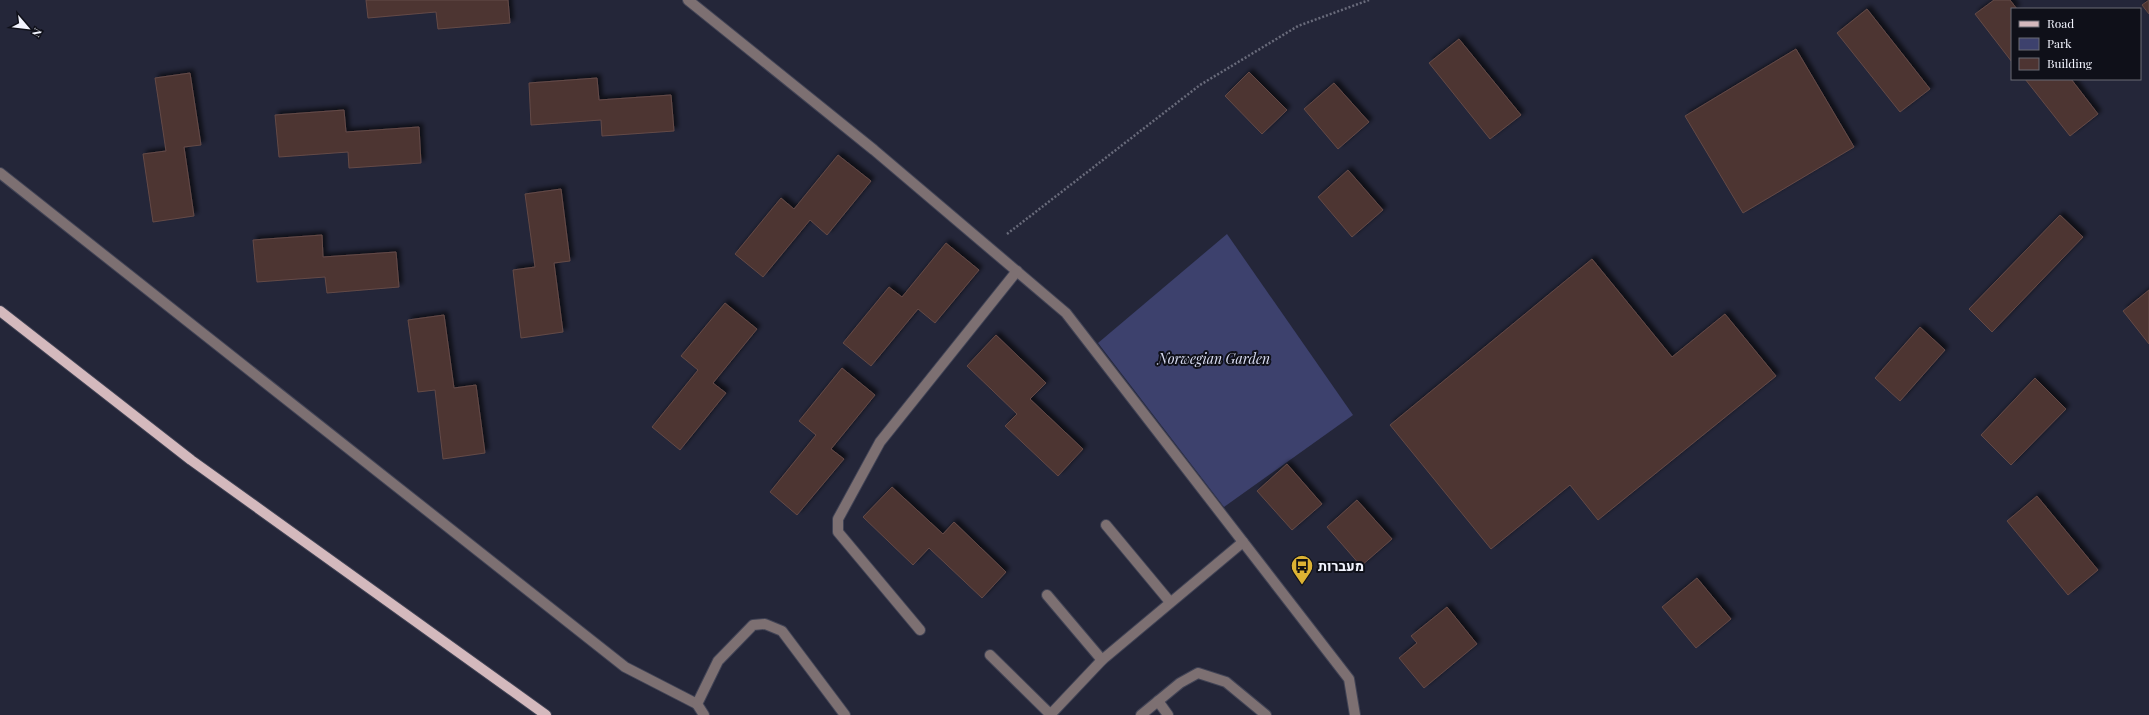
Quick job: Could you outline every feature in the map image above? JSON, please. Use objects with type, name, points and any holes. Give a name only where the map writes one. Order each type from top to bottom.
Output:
[{"type":"main road","points":[[0,311],[191,460],[546,715]]},
{"type":"street","points":[[688,0],[874,150],[1066,313],[1349,679],[1355,715]]},
{"type":"street","points":[[0,173],[625,667],[696,704],[704,715]]},
{"type":"street","points":[[920,630],[838,532],[838,519],[880,442],[1017,271]]},
{"type":"street","points":[[1106,525],[1170,602]]},
{"type":"street","points":[[990,655],[1051,715],[1102,660],[1243,542]]},
{"type":"street","points":[[1047,595],[1102,660]]},
{"type":"street","points":[[696,704],[718,661],[753,625],[765,624],[782,631],[845,715]]},
{"type":"street","points":[[1141,715],[1180,683],[1198,673],[1226,682],[1266,715]]},
{"type":"street","points":[[1158,701],[1168,715]]},
{"type":"path","points":[[989,248],[1200,85],[1298,26],[1368,0]]},
{"type":"green space","name":"Norwegian Garden","points":[[1227,234],[1353,415],[1224,507],[1098,343]]},
{"type":"building","points":[[366,0],[508,0],[510,23],[438,29],[436,12],[368,18]]},
{"type":"building","points":[[1994,0],[2010,0],[2016,8],[2011,8],[2011,61],[1975,14]]},
{"type":"building","points":[[2149,0],[2149,14],[2142,5]]},
{"type":"building","points":[[1867,9],[1930,89],[1900,112],[1837,33]]},
{"type":"building","points":[[1459,39],[1521,115],[1490,139],[1429,63]]},
{"type":"building","points":[[1796,49],[1854,147],[1743,213],[1685,116]]},
{"type":"building","points":[[1249,72],[1287,110],[1262,134],[1225,96]]},
{"type":"building","points":[[190,73],[201,145],[184,147],[194,216],[153,222],[143,154],[166,151],[155,78]]},
{"type":"building","points":[[597,78],[599,100],[671,95],[674,131],[602,136],[601,120],[531,125],[529,83]]},
{"type":"building","points":[[2026,80],[2072,80],[2098,114],[2070,136]]},
{"type":"building","points":[[1334,83],[1369,122],[1338,149],[1304,109]]},
{"type":"building","points":[[344,110],[346,132],[419,127],[421,163],[349,168],[348,152],[279,157],[275,115]]},
{"type":"building","points":[[838,155],[871,181],[827,235],[810,220],[763,277],[735,254],[781,198],[794,209]]},
{"type":"building","points":[[1348,170],[1383,210],[1352,237],[1318,197]]},
{"type":"building","points":[[561,189],[570,261],[554,263],[563,332],[521,338],[513,270],[535,267],[525,194]]},
{"type":"building","points":[[2060,215],[2083,237],[1992,332],[1969,309]]},
{"type":"building","points":[[322,235],[323,257],[396,252],[399,287],[327,293],[325,277],[257,282],[253,240]]},
{"type":"building","points":[[946,243],[979,270],[935,323],[918,309],[871,366],[843,343],[889,287],[902,297]]},
{"type":"building","points":[[1592,259],[1672,357],[1725,314],[1776,376],[1598,520],[1570,485],[1491,549],[1390,425]]},
{"type":"building","points":[[2149,290],[2149,344],[2123,311]]},
{"type":"building","points":[[725,303],[757,329],[713,383],[726,393],[680,450],[652,427],[698,370],[681,356]]},
{"type":"building","points":[[444,315],[454,388],[476,385],[485,453],[443,459],[435,390],[418,392],[408,320]]},
{"type":"building","points":[[1920,327],[1945,350],[1900,401],[1875,378]]},
{"type":"building","points":[[996,335],[1046,383],[1030,399],[1083,449],[1058,476],[1005,426],[1017,414],[967,366]]},
{"type":"building","points":[[842,368],[875,395],[831,449],[844,459],[797,515],[770,492],[816,435],[799,421]]},
{"type":"building","points":[[2035,378],[2066,409],[2011,465],[1981,435]]},
{"type":"building","points":[[1287,464],[1322,504],[1292,530],[1257,491]]},
{"type":"building","points":[[892,487],[943,534],[954,522],[1006,572],[982,598],[929,548],[913,565],[863,517]]},
{"type":"building","points":[[2037,496],[2098,570],[2068,595],[2007,521]]},
{"type":"building","points":[[1357,500],[1392,539],[1361,566],[1327,527]]},
{"type":"building","points":[[1697,578],[1731,619],[1696,648],[1662,607]]},
{"type":"building","points":[[1447,607],[1477,644],[1424,688],[1399,658],[1417,643],[1411,636]]},
{"type":"place","name":"מעברות","points":[[1302,586]]}]
